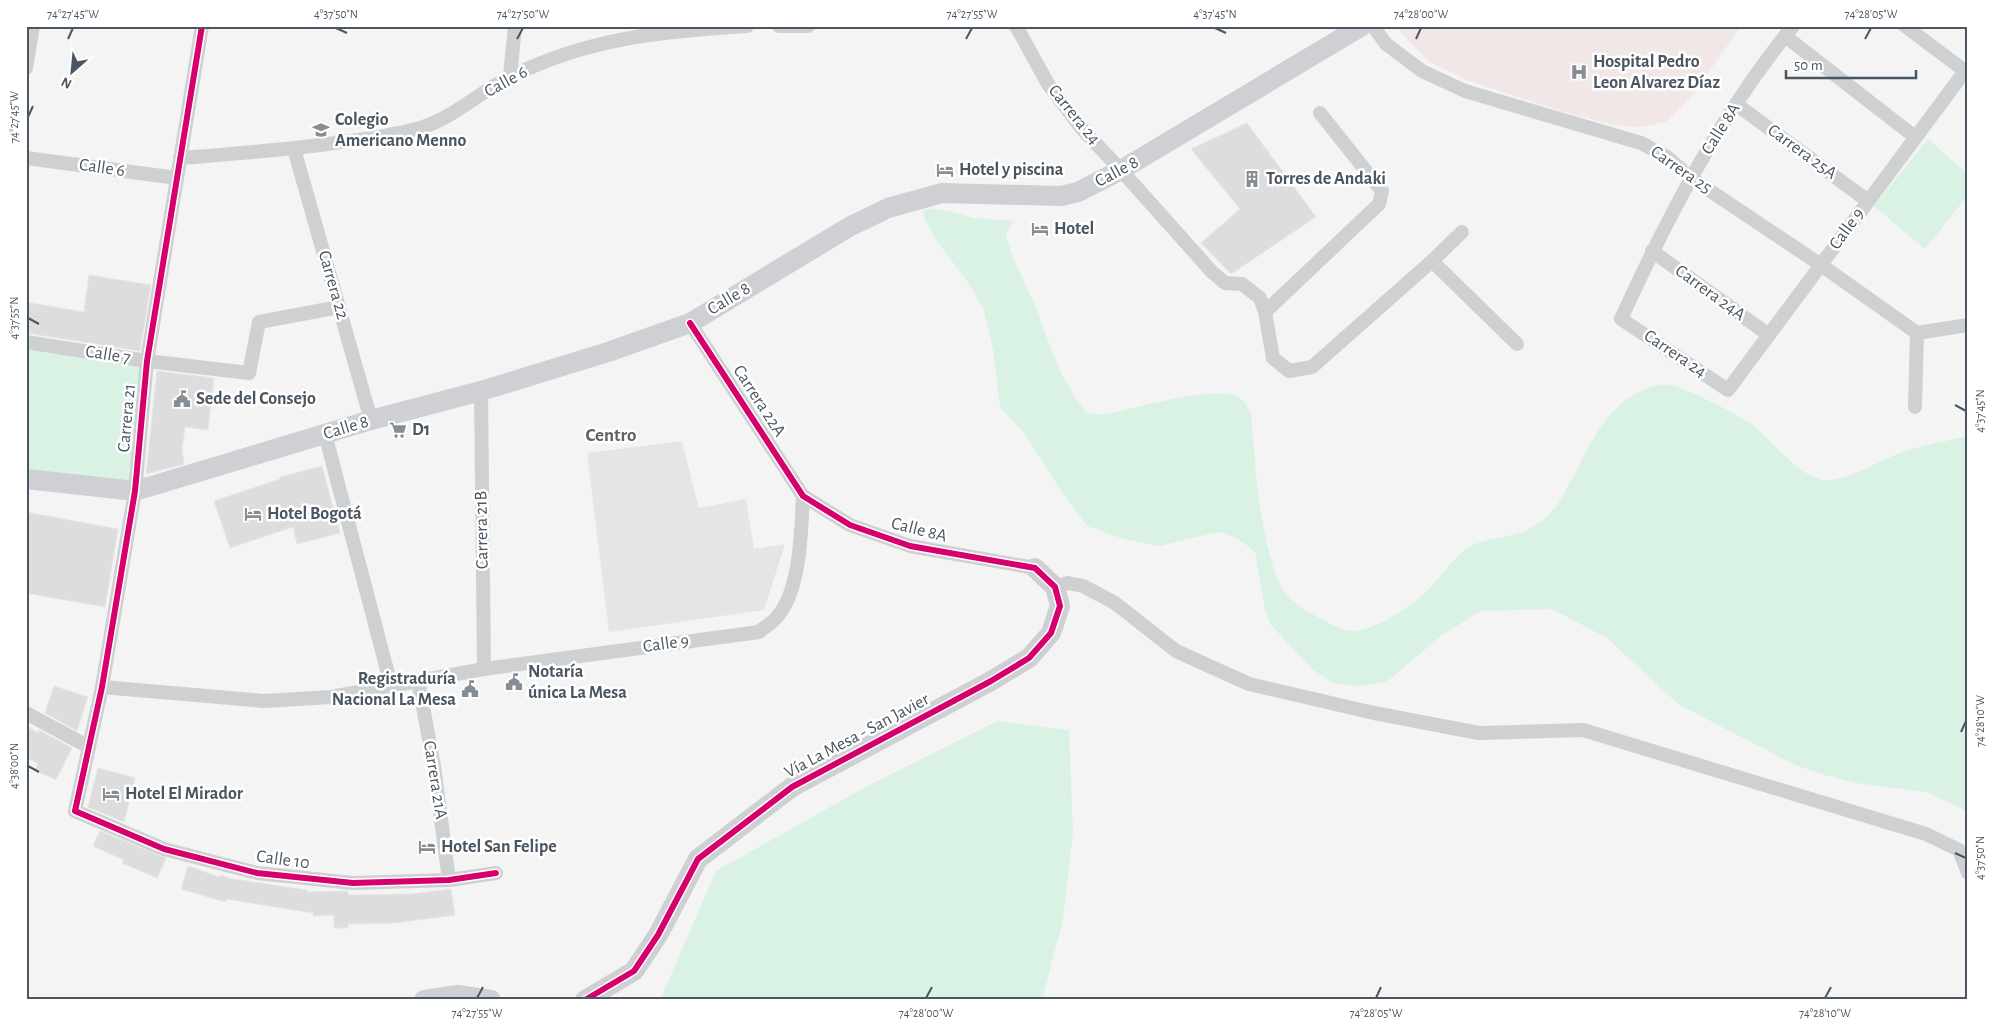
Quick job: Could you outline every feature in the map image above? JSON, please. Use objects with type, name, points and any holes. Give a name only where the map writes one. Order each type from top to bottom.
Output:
[{"type":"main road","name":"Calle 8","points":[[26,479],[135,491],[371,420],[481,391],[608,352],[690,323],[849,227],[888,208],[942,192],[1061,196],[1078,192],[1122,170],[1362,26]]},
{"type":"main road","points":[[1036,568],[1055,587]]},
{"type":"main road","name":"Vía La Mesa - San Javier","points":[[585,1000],[634,971],[658,935],[698,859],[792,787],[992,681],[1029,658],[1051,633],[1060,606],[1055,587]]},
{"type":"main road","points":[[424,1000],[458,995],[491,1000]]},
{"type":"street","points":[[26,68],[33,26]]},
{"type":"street","name":"Carrera 21","points":[[75,811],[102,687],[135,491],[147,361],[202,26]]},
{"type":"street","points":[[510,76],[515,26]]},
{"type":"street","name":"Calle 6","points":[[180,158],[294,149],[388,136],[422,127],[449,115],[510,76],[563,55],[627,38],[660,32],[747,26]]},
{"type":"street","points":[[778,26],[808,26]]},
{"type":"street","name":"Carrera 24","points":[[1016,26],[1048,84],[1082,129],[1122,170],[1212,272],[1225,283],[1242,284],[1260,298],[1265,312]]},
{"type":"street","name":"Carrera 25","points":[[1373,26],[1386,44],[1422,71],[1465,90],[1641,143],[1667,157],[1691,178],[1821,265],[1917,333]]},
{"type":"street","points":[[1905,26],[1966,70]]},
{"type":"street","points":[[1789,31],[1915,138]]},
{"type":"street","name":"Calle 8A","points":[[1621,319],[1652,252],[1691,178],[1736,104],[1789,31]]},
{"type":"street","name":"Calle 9","points":[[1728,390],[1966,70]]},
{"type":"street","name":"Carrera 25A","points":[[1736,104],[1868,201]]},
{"type":"street","points":[[1320,113],[1382,191],[1379,204],[1265,312],[1272,358],[1289,371],[1312,367],[1462,232]]},
{"type":"street","name":"Carrera 22","points":[[294,149],[371,420]]},
{"type":"street","name":"Calle 6","points":[[26,158],[177,178]]},
{"type":"street","name":"Carrera 24A","points":[[1652,252],[1769,336]]},
{"type":"street","points":[[1432,261],[1517,344]]},
{"type":"street","name":"Calle 7","points":[[26,342],[147,361],[249,373],[259,322],[339,307]]},
{"type":"street","name":"Carrera 24","points":[[1621,319],[1728,390]]},
{"type":"street","name":"Carrera 22A","points":[[690,323],[803,496]]},
{"type":"street","points":[[1915,407],[1917,333],[1968,325]]},
{"type":"street","name":"Carrera 21B","points":[[481,391],[484,669]]},
{"type":"street","points":[[325,434],[391,685]]},
{"type":"street","name":"Calle 8A","points":[[803,496],[850,525],[910,546],[1036,568]]},
{"type":"street","name":"Calle 9","points":[[102,687],[264,701],[330,697],[484,669],[759,632],[777,617],[788,597],[799,559],[803,496]]},
{"type":"street","points":[[1055,587],[1068,583],[1083,586],[1121,608],[1176,651],[1249,684],[1374,713],[1479,733],[1583,730],[1926,834],[1959,850],[1968,873]]},
{"type":"street","name":"Carrera 21A","points":[[418,680],[434,766],[449,880]]},
{"type":"street","points":[[26,714],[89,747]]},
{"type":"street","name":"Calle 10","points":[[75,811],[164,849],[257,873],[353,883],[449,880],[496,873]]},
{"type":"shaded area","name":"Hospital Pedro Leon Alvarez Díaz","points":[[1395,26],[1741,26],[1692,96],[1666,122],[1640,127],[1614,125],[1574,115],[1472,82],[1429,62]]},
{"type":"shaded area","points":[[682,441],[699,508],[746,499],[754,549],[785,544],[764,610],[609,632],[587,453]]},
{"type":"green space","points":[[1928,139],[1968,175],[1968,195],[1925,249],[1874,206]]},
{"type":"green space","points":[[923,210],[949,211],[974,218],[1014,221],[1006,233],[1014,259],[1062,374],[1077,401],[1087,413],[1106,414],[1197,395],[1232,395],[1243,401],[1251,413],[1262,520],[1274,572],[1282,588],[1290,598],[1311,613],[1334,626],[1346,630],[1363,630],[1401,611],[1421,596],[1466,549],[1485,541],[1518,533],[1541,521],[1560,501],[1603,423],[1624,401],[1651,387],[1671,385],[1726,409],[1754,426],[1786,457],[1804,471],[1822,480],[1851,475],[1903,452],[1968,436],[1968,812],[1926,792],[1856,783],[1795,765],[1678,704],[1607,638],[1552,609],[1481,611],[1442,635],[1389,680],[1358,686],[1333,683],[1312,669],[1270,624],[1265,609],[1255,552],[1242,542],[1218,532],[1159,546],[1124,539],[1087,526],[1062,492],[1024,433],[1000,407],[993,349],[983,307],[967,281],[936,240],[924,218]]},
{"type":"green space","points":[[26,342],[147,361],[135,491],[26,479]]},
{"type":"green space","points":[[997,721],[1069,730],[1073,832],[1063,920],[1042,1000],[660,1000],[716,871],[871,784]]},
{"type":"building","name":"Torres de Andaki","points":[[1247,123],[1316,217],[1231,274],[1201,243],[1240,209],[1191,149]]},
{"type":"building","points":[[89,275],[151,285],[140,351],[26,333],[26,302],[84,312]]},
{"type":"building","name":"Sede del Consejo","points":[[157,371],[214,378],[208,430],[185,427],[182,449],[184,464],[146,474]]},
{"type":"building","points":[[322,466],[340,533],[297,544],[293,527],[230,548],[214,501],[280,479],[280,477]]},
{"type":"building","points":[[26,512],[118,529],[105,607],[26,593]]},
{"type":"building","points":[[54,686],[88,697],[77,731],[45,713]]},
{"type":"building","points":[[26,726],[38,733],[39,730],[72,748],[56,780],[35,770],[38,764],[26,757]]},
{"type":"building","name":"Hotel El Mirador","points":[[98,768],[135,778],[124,822],[88,807]]},
{"type":"building","points":[[100,831],[166,858],[157,878],[122,863],[124,860],[93,846]]},
{"type":"building","points":[[188,866],[219,877],[220,875],[233,879],[307,890],[307,892],[348,891],[348,895],[412,894],[451,889],[455,915],[395,923],[348,924],[348,928],[334,928],[334,915],[314,916],[313,913],[226,899],[225,902],[181,889]]},
{"type":"cycle path","points":[[202,26],[147,361],[135,491],[102,687],[75,811],[164,849],[257,873],[353,883],[449,880],[496,873]]},
{"type":"cycle path","points":[[585,1000],[634,971],[658,935],[698,859],[792,787],[991,681],[1029,658],[1051,633],[1060,606],[1055,587],[1035,568],[910,546],[850,525],[803,496],[690,323]]},
{"type":"place","name":"Hospital Pedro Leon Alvarez Díaz","points":[[1579,72]]},
{"type":"place","name":"Colegio Americano Menno","points":[[321,130]]},
{"type":"place","name":"Hotel y piscina","points":[[945,170]]},
{"type":"place","name":"Torres de Andaki","points":[[1252,179]]},
{"type":"place","name":"Hotel","points":[[1040,229]]},
{"type":"place","name":"Sede del Consejo","points":[[182,399]]},
{"type":"place","name":"D1","points":[[398,430]]},
{"type":"place","name":"Hotel Bogotá","points":[[253,514]]},
{"type":"place","name":"Notaría única La Mesa","points":[[514,682]]},
{"type":"place","name":"Registraduría Nacional La Mesa","points":[[470,689]]},
{"type":"place","name":"Hotel El Mirador","points":[[111,794]]},
{"type":"place","name":"Hotel San Felipe","points":[[427,847]]},
{"type":"district","name":"Centro","points":[[611,435]]}]
